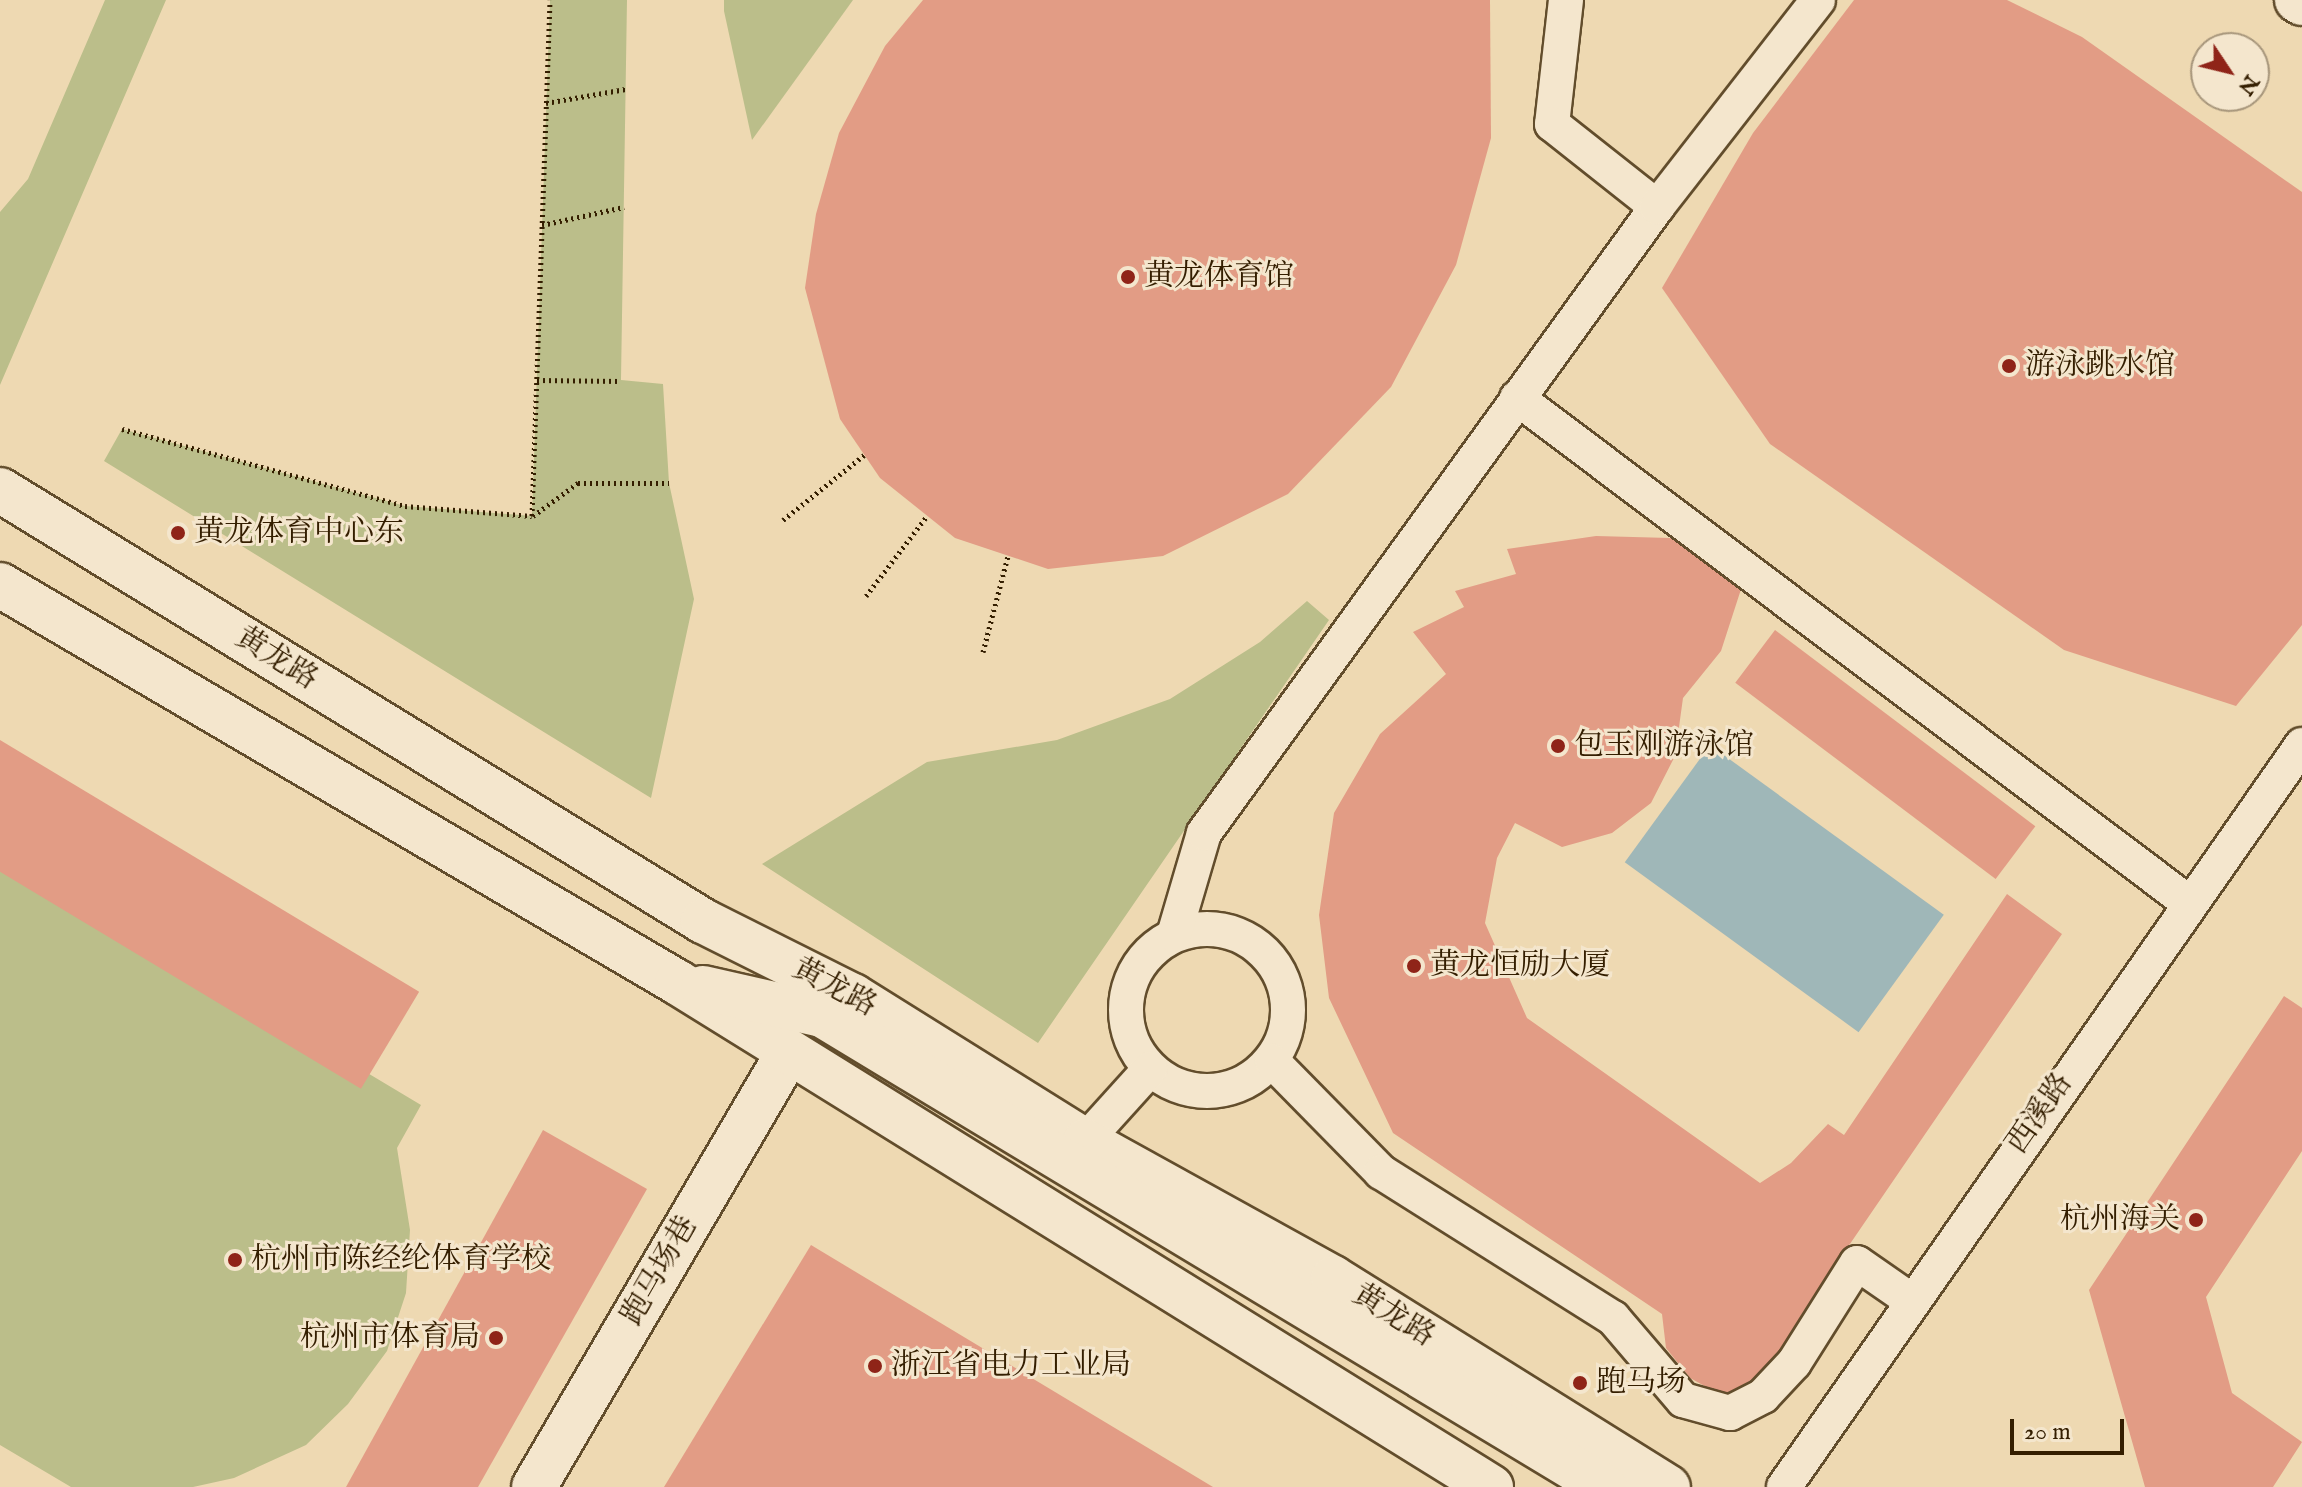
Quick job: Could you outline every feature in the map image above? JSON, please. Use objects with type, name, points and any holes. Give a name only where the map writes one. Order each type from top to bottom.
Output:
[{"type":"main road","name":"黄龙路","points":[[0,490],[703,921],[853,996],[1085,1141],[1333,1278],[1668,1487]]},
{"type":"main road","points":[[0,585],[677,982],[787,1055],[1491,1487]]},
{"type":"main road","points":[[677,982],[822,1015],[1605,1487]]},
{"type":"main road","name":"跑马场巷","points":[[534,1487],[787,1055]]},
{"type":"street","points":[[1566,0],[1552,124],[1657,207]]},
{"type":"street","points":[[1174,935],[1204,833],[1657,207],[1818,0]]},
{"type":"street","points":[[1517,398],[2189,903]]},
{"type":"street","name":"西溪路","points":[[1784,1487],[1909,1299],[2302,745]]},
{"type":"street","points":[[1226,930],[1271,959],[1289,1009],[1272,1061],[1251,1080],[1225,1090],[1171,1084],[1150,1069],[1126,1022],[1127,996],[1152,950],[1174,935],[1226,930]]},
{"type":"street","points":[[1272,1061],[1381,1172],[1613,1318],[1683,1400],[1730,1413],[1763,1396],[1794,1363],[1857,1263],[1909,1299]]},
{"type":"street","points":[[1085,1141],[1150,1069]]},
{"type":"path","points":[[532,516],[550,0]]},
{"type":"path","points":[[546,103],[626,89]]},
{"type":"path","points":[[542,225],[624,207]]},
{"type":"path","points":[[537,380],[621,381]]},
{"type":"path","points":[[122,429],[405,506],[532,516],[578,483],[669,483]]},
{"type":"path","points":[[783,520],[864,455]]},
{"type":"path","points":[[866,596],[927,516]]},
{"type":"path","points":[[983,652],[1008,556]]},
{"type":"green space","points":[[105,0],[166,0],[0,385],[0,212],[28,179]]},
{"type":"green space","points":[[550,0],[627,0],[621,380],[663,384],[669,483],[694,599],[651,798],[104,461],[122,429],[405,506],[532,516]]},
{"type":"green space","points":[[724,0],[853,0],[752,140],[724,11]]},
{"type":"green space","points":[[1307,601],[1329,620],[1038,1043],[762,864],[927,762],[1057,740],[1170,699],[1260,642]]},
{"type":"green space","name":"杭州市陈经纶体育学校","points":[[0,853],[421,1105],[397,1148],[410,1230],[406,1293],[387,1351],[348,1404],[306,1445],[234,1478],[193,1487],[71,1487],[0,1445]]},
{"type":"water","points":[[1710,745],[1944,915],[1859,1032],[1625,862]]},
{"type":"building","name":"黄龙体育馆","points":[[923,0],[1490,0],[1491,138],[1456,265],[1391,387],[1288,494],[1163,556],[1048,569],[955,538],[880,478],[840,419],[805,288],[816,214],[839,133],[885,46]]},
{"type":"building","name":"游泳跳水馆","points":[[1854,0],[2007,0],[2082,37],[2302,192],[2302,625],[2236,706],[2064,650],[1770,444],[1662,288],[1753,133]]},
{"type":"building","name":"黄龙恒励大厦","points":[[1596,536],[1670,538],[1715,551],[1744,580],[1721,651],[1683,698],[1675,756],[1651,803],[1612,833],[1562,847],[1515,823],[1497,858],[1485,923],[1527,1018],[1760,1183],[1791,1163],[1828,1124],[1844,1135],[2007,894],[2062,934],[1800,1317],[1780,1358],[1756,1383],[1723,1396],[1690,1378],[1666,1348],[1662,1314],[1393,1133],[1329,998],[1319,915],[1334,813],[1380,734],[1446,674],[1413,632],[1464,607],[1455,591],[1516,574],[1507,549]]},
{"type":"building","points":[[1775,630],[2035,826],[1996,879],[1735,683]]},
{"type":"building","points":[[0,740],[419,992],[361,1089],[0,872]]},
{"type":"building","name":"杭州海关","points":[[2284,996],[2302,1008],[2302,1151],[2206,1297],[2232,1393],[2302,1442],[2273,1487],[2145,1487],[2089,1290]]},
{"type":"building","name":"杭州市体育局","points":[[543,1130],[647,1189],[478,1487],[346,1487]]},
{"type":"building","name":"浙江省电力工业局","points":[[811,1245],[1213,1487],[664,1487]]},
{"type":"place","name":"黄龙体育馆","points":[[1128,277]]},
{"type":"place","name":"游泳跳水馆","points":[[2009,366]]},
{"type":"place","name":"黄龙体育中心东","points":[[178,533]]},
{"type":"place","name":"包玉刚游泳馆","points":[[1558,746]]},
{"type":"place","name":"黄龙恒励大厦","points":[[1414,966]]},
{"type":"place","name":"杭州海关","points":[[2196,1220]]},
{"type":"place","name":"杭州市陈经纶体育学校","points":[[235,1260]]},
{"type":"place","name":"杭州市体育局","points":[[496,1338]]},
{"type":"place","name":"浙江省电力工业局","points":[[875,1366]]},
{"type":"place","name":"跑马场","points":[[1580,1383]]}]
